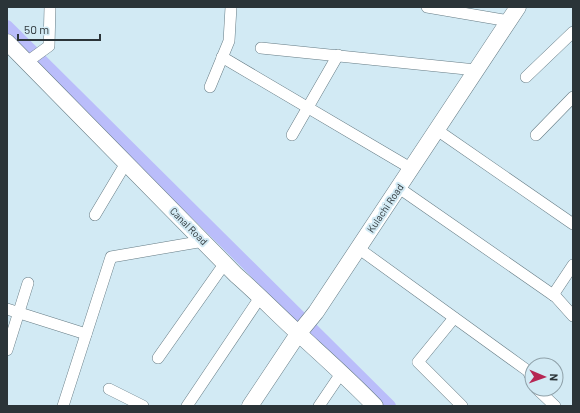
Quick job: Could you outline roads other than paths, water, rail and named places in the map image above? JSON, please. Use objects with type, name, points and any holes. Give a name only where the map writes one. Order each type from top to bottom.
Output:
[{"type":"street","points":[[27,62],[49,46],[50,7]]},
{"type":"street","points":[[210,87],[229,41],[231,7]]},
{"type":"street","points":[[427,7],[465,10],[508,20]]},
{"type":"street","name":"Kulachi Road","points":[[250,406],[298,334],[316,312],[518,7]]},
{"type":"street","points":[[526,77],[573,32]]},
{"type":"street","name":"Canal Road","points":[[7,42],[225,263],[261,296],[298,334],[342,372],[375,406]]},
{"type":"street","points":[[261,48],[476,70]]},
{"type":"street","points":[[292,135],[338,55]]},
{"type":"street","points":[[222,57],[412,169]]},
{"type":"street","points":[[536,135],[573,97]]},
{"type":"street","points":[[437,130],[573,224]]},
{"type":"street","points":[[95,215],[126,163]]},
{"type":"street","points":[[399,188],[553,295],[573,316]]},
{"type":"street","points":[[63,406],[111,257],[204,241]]},
{"type":"street","points":[[358,248],[524,368]]},
{"type":"street","points":[[158,358],[225,263]]},
{"type":"street","points":[[553,295],[573,265]]},
{"type":"street","points":[[7,350],[28,283]]},
{"type":"street","points":[[187,406],[261,296]]},
{"type":"street","points":[[7,309],[86,334]]},
{"type":"street","points":[[454,318],[418,362],[462,406]]},
{"type":"street","points":[[319,406],[342,372]]},
{"type":"street","points":[[109,389],[143,406]]},
{"type":"street","points":[[545,397],[555,406]]},
{"type":"waterway","points":[[7,26],[390,406]]}]
